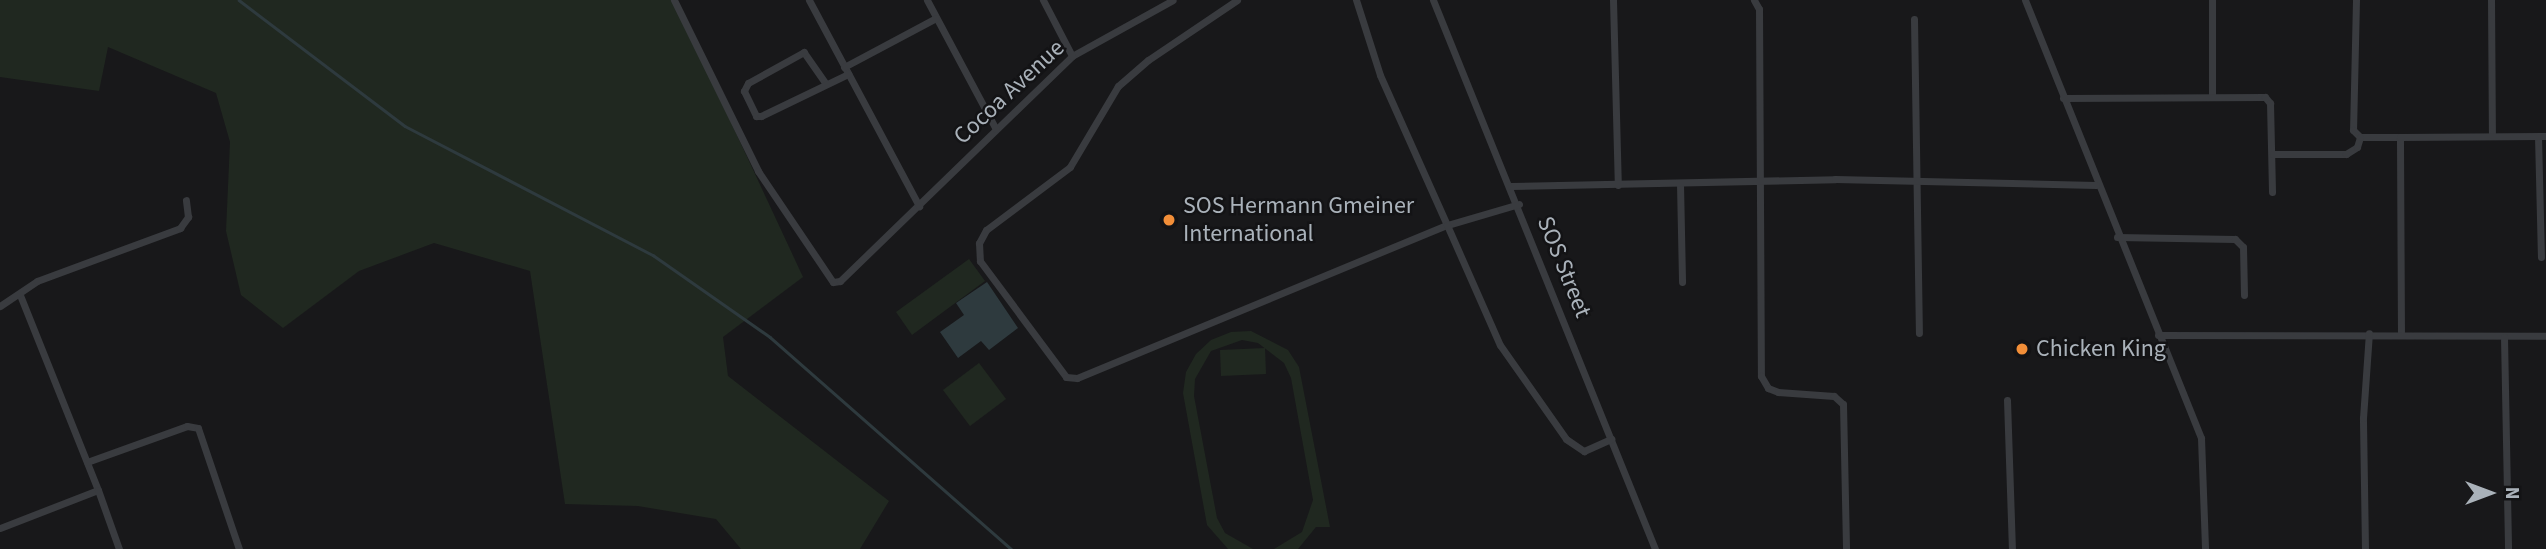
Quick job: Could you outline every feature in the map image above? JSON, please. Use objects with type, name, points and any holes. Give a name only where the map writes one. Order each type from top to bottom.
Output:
[{"type":"street","name":"Cocoa Avenue","points":[[674,0],[758,171],[828,279],[840,281],[1072,56],[1173,0]]},
{"type":"street","points":[[809,0],[919,205]]},
{"type":"street","points":[[927,0],[996,130]]},
{"type":"street","points":[[1043,0],[1072,56]]},
{"type":"street","points":[[1237,0],[1147,60],[1118,86],[1070,167],[986,230],[979,243],[980,261],[1061,373],[1077,378],[1447,225],[1519,204]]},
{"type":"street","points":[[1356,0],[1380,75],[1500,345],[1566,439],[1584,451],[1611,439]]},
{"type":"street","points":[[1433,0],[1439,0]]},
{"type":"street","name":"SOS Street","points":[[1433,0],[1519,204],[1655,549]]},
{"type":"street","points":[[1613,0],[1618,185]]},
{"type":"street","points":[[1754,0],[1759,9],[1761,376],[1768,388],[1779,392],[1834,396],[1843,404],[1846,549]]},
{"type":"street","points":[[2025,0],[2096,185],[2204,448],[2205,549]]},
{"type":"street","points":[[2212,0],[2212,97]]},
{"type":"street","points":[[2273,154],[2346,154],[2357,147],[2360,138],[2351,116],[2356,0]]},
{"type":"street","points":[[2491,0],[2493,135]]},
{"type":"street","points":[[826,84],[804,52],[748,83],[744,91],[756,116],[761,116],[826,84],[936,18]]},
{"type":"street","points":[[1914,19],[1913,181],[1919,333]]},
{"type":"street","points":[[2063,98],[2265,97],[2270,103],[2272,192]]},
{"type":"street","points":[[2360,138],[2542,136],[2541,257]]},
{"type":"street","points":[[2400,137],[2401,334]]},
{"type":"street","points":[[1511,186],[1758,181],[2096,185]]},
{"type":"street","points":[[1680,184],[1682,282]]},
{"type":"street","points":[[0,306],[37,281],[180,228],[188,217],[186,200]]},
{"type":"street","points":[[2117,237],[2235,239],[2243,247],[2244,295]]},
{"type":"street","points":[[20,295],[119,549]]},
{"type":"street","points":[[2365,549],[2363,418],[2369,333]]},
{"type":"street","points":[[2158,335],[2369,333],[2546,336]]},
{"type":"street","points":[[2504,337],[2508,549]]},
{"type":"street","points":[[2007,400],[2011,549]]},
{"type":"street","points":[[87,462],[187,426],[198,428],[239,549]]},
{"type":"street","points":[[0,528],[98,490]]},
{"type":"shaded area","points":[[0,0],[674,0],[803,277],[723,337],[728,376],[889,501],[860,549],[741,549],[716,519],[638,506],[565,504],[530,271],[434,243],[359,271],[283,328],[241,295],[226,231],[230,142],[216,93],[108,47],[99,91],[0,77]]},
{"type":"shaded area","points":[[969,259],[985,281],[912,335],[896,312]]},
{"type":"shaded area","points":[[987,282],[1018,328],[989,350],[981,341],[958,358],[940,332],[964,315],[956,303]]},
{"type":"shaded area","points":[[1251,331],[1288,350],[1299,367],[1330,527],[1316,527],[1298,549],[1274,549],[1302,532],[1313,500],[1291,378],[1284,363],[1258,343],[1242,340],[1211,351],[1195,379],[1194,396],[1217,518],[1225,533],[1253,549],[1228,549],[1207,525],[1183,393],[1186,372],[1196,354],[1211,340],[1231,332]]},
{"type":"shaded area","points":[[1265,348],[1266,374],[1221,376],[1220,350]]},
{"type":"shaded area","points":[[979,363],[1006,399],[970,426],[943,390]]},
{"type":"waterway","points":[[239,0],[405,126],[653,255],[770,337],[1011,549]]},
{"type":"place","name":"SOS Hermann Gmeiner International","points":[[1169,220]]},
{"type":"place","name":"Chicken King","points":[[2022,349]]}]
